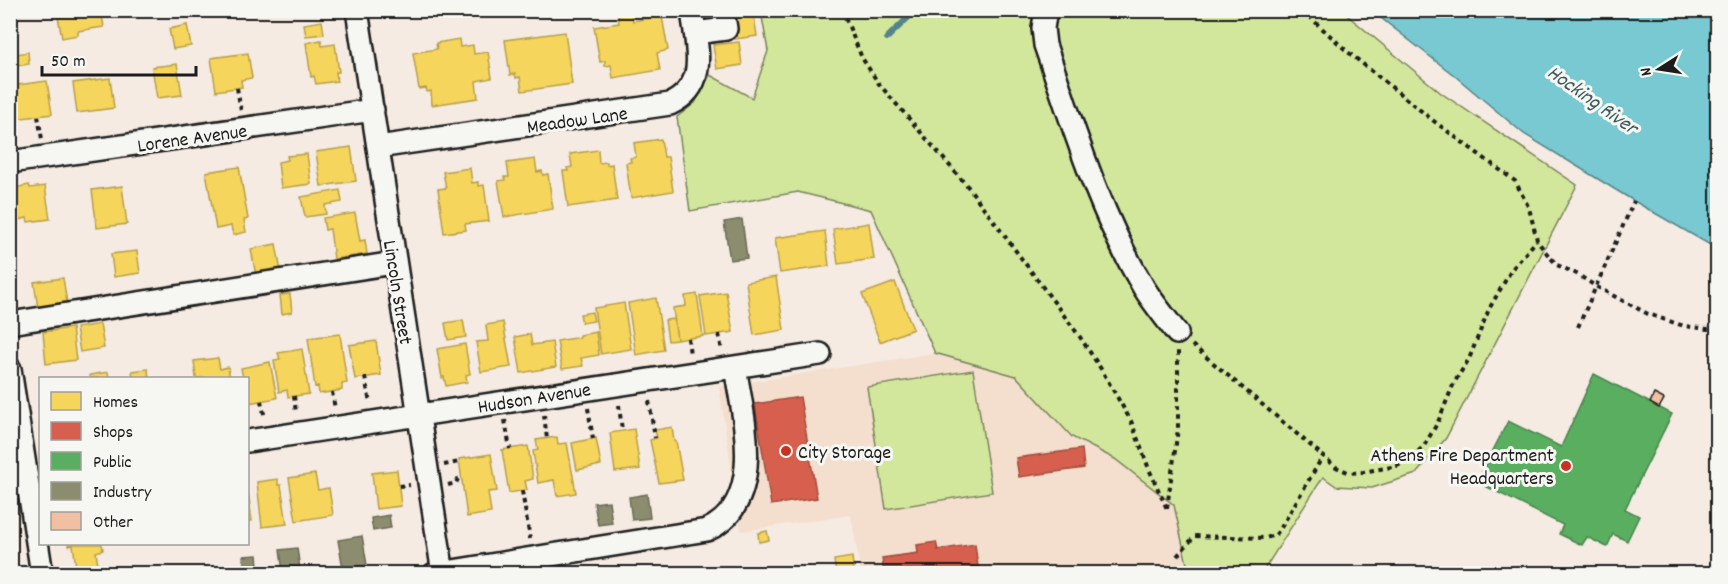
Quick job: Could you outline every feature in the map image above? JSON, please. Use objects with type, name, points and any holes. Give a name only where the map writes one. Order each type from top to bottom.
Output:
[{"type":"street","name":"Lincoln Street","points":[[357,10],[440,573]]},
{"type":"street","name":"Meadow Lane","points":[[378,147],[670,104],[681,99],[697,75],[698,59],[692,10]]},
{"type":"street","points":[[695,33],[726,29],[723,10]]},
{"type":"street","points":[[1046,10],[1043,28],[1045,45],[1095,188],[1132,267],[1146,291],[1177,333]]},
{"type":"street","name":"Lorene Avenue","points":[[10,162],[373,111]]},
{"type":"street","points":[[10,323],[394,263]]},
{"type":"street","name":"Hudson Avenue","points":[[249,441],[820,354]]},
{"type":"street","points":[[440,573],[707,530],[720,523],[730,514],[737,502],[748,458],[735,367]]},
{"type":"street","points":[[10,369],[42,573]]},
{"type":"path","points":[[842,10],[862,57],[879,84],[969,188],[1080,337],[1101,369],[1131,421],[1167,509],[1178,429],[1177,333]]},
{"type":"path","points":[[1302,10],[1348,52],[1435,122],[1515,181],[1529,208],[1537,240],[1557,265],[1648,314],[1684,326],[1718,328]]},
{"type":"path","points":[[237,88],[242,118]]},
{"type":"path","points":[[38,116],[42,142]]},
{"type":"path","points":[[1578,327],[1634,201]]},
{"type":"path","points":[[1177,333],[1336,467],[1350,473],[1397,465],[1409,460],[1424,446],[1469,359],[1489,309],[1512,269],[1537,240]]},
{"type":"path","points":[[365,377],[370,407]]},
{"type":"path","points":[[332,392],[333,401]]},
{"type":"path","points":[[294,396],[297,418]]},
{"type":"path","points":[[649,398],[655,438]]},
{"type":"path","points":[[261,401],[266,423]]},
{"type":"path","points":[[618,403],[622,431]]},
{"type":"path","points":[[588,408],[593,439]]},
{"type":"path","points":[[543,414],[547,439]]},
{"type":"path","points":[[505,420],[510,449]]},
{"type":"path","points":[[1177,556],[1195,536],[1260,538],[1275,535],[1323,456]]},
{"type":"path","points":[[441,465],[459,462]]},
{"type":"path","points":[[444,486],[456,483],[462,478]]},
{"type":"path","points":[[522,491],[533,558]]},
{"type":"shaded area","points":[[935,353],[1016,376],[1072,437],[1115,459],[1174,505],[1189,573],[861,573],[851,515],[741,531],[719,387]]},
{"type":"green space","points":[[761,11],[1342,11],[1441,93],[1577,185],[1446,438],[1416,474],[1372,488],[1336,486],[1323,477],[1262,573],[1189,573],[1174,505],[1115,459],[1072,437],[1016,376],[935,353],[871,210],[798,192],[690,211],[677,117],[695,103],[710,75],[752,98],[768,51]]},
{"type":"green space","points":[[973,370],[992,492],[886,509],[867,387]]},
{"type":"water","name":"Hocking River","points":[[1372,11],[1703,11],[1717,22],[1717,249],[1524,134]]},
{"type":"building: Homes","points":[[78,10],[101,10],[104,27],[78,31],[78,35],[62,38],[58,17],[79,14]]},
{"type":"building: Homes","points":[[731,10],[753,10],[757,36],[735,39]]},
{"type":"building: Homes","points":[[631,13],[633,21],[662,16],[668,50],[657,53],[660,70],[613,78],[611,65],[605,66],[605,61],[600,62],[594,27],[619,23],[618,15]]},
{"type":"building: Homes","points":[[322,21],[324,34],[306,36],[304,24]]},
{"type":"building: Homes","points":[[187,25],[191,46],[173,49],[169,29]]},
{"type":"building: Homes","points":[[565,32],[572,84],[522,91],[520,77],[516,78],[515,74],[510,75],[505,40]]},
{"type":"building: Homes","points":[[459,39],[460,47],[473,45],[474,54],[488,52],[492,78],[476,81],[478,98],[432,105],[431,91],[427,92],[426,88],[419,89],[413,53],[437,49],[436,43]]},
{"type":"building: Homes","points":[[321,40],[322,46],[335,44],[339,72],[336,72],[337,81],[316,84],[314,76],[311,77],[306,43]]},
{"type":"building: Homes","points":[[739,42],[742,65],[717,69],[713,45]]},
{"type":"building: Homes","points":[[28,52],[29,64],[12,67],[10,55]]},
{"type":"building: Homes","points":[[248,53],[252,78],[241,80],[242,87],[216,91],[211,58]]},
{"type":"building: Homes","points":[[177,64],[182,95],[157,98],[152,67]]},
{"type":"building: Homes","points":[[110,78],[114,108],[77,113],[73,83]]},
{"type":"building: Homes","points":[[47,81],[52,114],[15,119],[10,102],[10,86]]},
{"type":"building: Homes","points":[[661,139],[664,157],[668,157],[673,191],[631,198],[626,163],[631,162],[630,158],[636,157],[634,143]]},
{"type":"building: Homes","points":[[351,147],[356,181],[321,186],[316,152]]},
{"type":"building: Homes","points":[[598,150],[599,163],[612,164],[617,200],[568,207],[563,171],[568,171],[567,168],[572,167],[570,154]]},
{"type":"building: Homes","points":[[307,154],[311,184],[281,188],[278,162],[288,160],[287,156]]},
{"type":"building: Homes","points":[[535,159],[537,172],[542,171],[543,175],[548,174],[553,209],[504,217],[498,181],[509,177],[507,163]]},
{"type":"building: Homes","points":[[239,167],[248,219],[244,220],[246,232],[233,235],[231,226],[216,229],[206,172]]},
{"type":"building: Homes","points":[[470,168],[472,183],[478,182],[478,186],[484,185],[489,221],[465,224],[466,230],[444,233],[438,189],[446,188],[443,172]]},
{"type":"building: Homes","points":[[29,185],[30,188],[45,186],[50,219],[28,222],[27,218],[18,220],[13,188]]},
{"type":"building: Homes","points":[[122,186],[127,224],[97,228],[92,190]]},
{"type":"building: Homes","points":[[340,190],[342,202],[325,205],[326,214],[305,217],[301,197]]},
{"type":"building: Homes","points":[[355,213],[360,241],[365,240],[367,254],[334,259],[330,229],[325,230],[323,218]]},
{"type":"building: Homes","points":[[869,223],[874,259],[838,264],[833,229]]},
{"type":"building: Homes","points":[[825,231],[829,266],[780,273],[775,238]]},
{"type":"building: Homes","points":[[276,244],[281,272],[256,276],[251,249]]},
{"type":"building: Homes","points":[[137,251],[140,273],[114,277],[111,254]]},
{"type":"building: Homes","points":[[776,277],[784,330],[754,335],[746,282]]},
{"type":"building: Homes","points":[[63,278],[67,303],[38,308],[34,282]]},
{"type":"building: Homes","points":[[895,282],[913,329],[880,342],[862,294]]},
{"type":"building: Homes","points":[[726,292],[733,332],[706,336],[700,296]]},
{"type":"building: Homes","points":[[290,294],[292,312],[282,314],[280,295]]},
{"type":"building: Homes","points":[[697,294],[703,336],[677,340],[673,308],[686,306],[685,296]]},
{"type":"building: Homes","points":[[656,298],[664,350],[636,355],[628,303]]},
{"type":"building: Homes","points":[[624,303],[631,349],[601,354],[594,308]]},
{"type":"building: Homes","points":[[592,312],[594,321],[582,323],[580,314]]},
{"type":"building: Homes","points":[[674,319],[677,340],[668,341],[665,320]]},
{"type":"building: Homes","points":[[463,320],[466,337],[448,340],[445,323]]},
{"type":"building: Homes","points":[[503,322],[511,367],[481,372],[476,342],[488,341],[486,325]]},
{"type":"building: Homes","points":[[100,324],[104,348],[80,352],[76,328]]},
{"type":"building: Homes","points":[[72,328],[76,360],[46,364],[43,332]]},
{"type":"building: Homes","points":[[596,332],[599,355],[581,358],[583,366],[562,369],[557,341]]},
{"type":"building: Homes","points":[[340,334],[347,383],[342,384],[342,390],[319,394],[318,386],[315,387],[308,338]]},
{"type":"building: Homes","points":[[530,334],[532,345],[552,342],[556,367],[521,373],[515,337]]},
{"type":"building: Homes","points":[[376,341],[381,375],[355,379],[349,345]]},
{"type":"building: Homes","points":[[465,344],[470,374],[466,375],[467,382],[446,386],[444,377],[442,378],[437,349]]},
{"type":"building: Homes","points":[[302,349],[309,394],[288,397],[287,390],[279,392],[274,360],[280,359],[278,353]]},
{"type":"building: Homes","points":[[218,358],[220,369],[228,367],[230,377],[196,377],[194,361]]},
{"type":"building: Homes","points":[[270,362],[277,398],[249,403],[249,377],[243,377],[241,368]]},
{"type":"building: Homes","points":[[148,369],[149,377],[133,377],[132,371]]},
{"type":"building: Homes","points":[[108,372],[109,377],[90,377],[90,375]]},
{"type":"building: Homes","points":[[672,427],[683,480],[659,483],[650,440],[657,438],[655,430]]},
{"type":"building: Homes","points":[[634,429],[640,469],[615,472],[610,433]]},
{"type":"building: Homes","points":[[557,437],[558,444],[567,443],[576,493],[557,496],[554,480],[538,483],[533,451],[538,450],[536,440]]},
{"type":"building: Homes","points":[[596,438],[601,465],[577,470],[572,443]]},
{"type":"building: Homes","points":[[528,446],[533,479],[525,481],[527,490],[509,493],[502,450]]},
{"type":"building: Homes","points":[[491,454],[497,491],[488,492],[491,513],[467,517],[459,459]]},
{"type":"building: Homes","points":[[397,470],[401,506],[376,509],[372,473]]},
{"type":"building: Homes","points":[[315,474],[318,490],[329,488],[333,515],[296,521],[289,478]]},
{"type":"building: Homes","points":[[278,479],[287,524],[262,527],[257,482]]},
{"type":"building: Homes","points":[[249,498],[252,521],[249,521]]},
{"type":"building: Homes","points":[[767,531],[769,540],[759,542],[758,533]]},
{"type":"building: Homes","points":[[73,545],[102,545],[103,550],[96,552],[99,572],[77,574]]},
{"type":"building: Homes","points":[[852,557],[854,574],[836,574],[834,560]]},
{"type":"building: Shops","name":"City Storage","points":[[800,397],[817,498],[771,505],[755,404]]},
{"type":"building: Shops","points":[[1082,449],[1084,468],[1019,477],[1016,458]]},
{"type":"building: Shops","points":[[936,542],[938,550],[975,544],[979,574],[884,574],[882,558],[918,553],[917,545]]},
{"type":"building: Public","name":"Athens Fire Department Headquarters","points":[[1594,374],[1672,414],[1625,509],[1639,516],[1627,541],[1613,534],[1607,547],[1587,537],[1582,545],[1559,534],[1563,525],[1477,482],[1508,421],[1561,447]]},
{"type":"building: Industry","points":[[742,219],[747,258],[730,260],[724,222]]},
{"type":"building: Industry","points":[[647,494],[650,518],[632,520],[629,497]]},
{"type":"building: Industry","points":[[609,501],[612,523],[598,525],[594,503]]},
{"type":"building: Industry","points":[[389,515],[391,528],[373,531],[371,518]]},
{"type":"building: Industry","points":[[362,536],[367,565],[343,568],[338,540]]},
{"type":"building: Industry","points":[[297,548],[300,569],[283,572],[280,550]]},
{"type":"building: Industry","points":[[257,555],[259,574],[245,574],[243,556]]},
{"type":"building: Other","points":[[1654,394],[1664,399],[1659,408],[1650,403]]},
{"type":"waterway","points":[[887,38],[916,10]]},
{"type":"place","name":"City Storage","points":[[786,451]]},
{"type":"place","name":"Athens Fire Department Headquarters","points":[[1566,466]]}]
